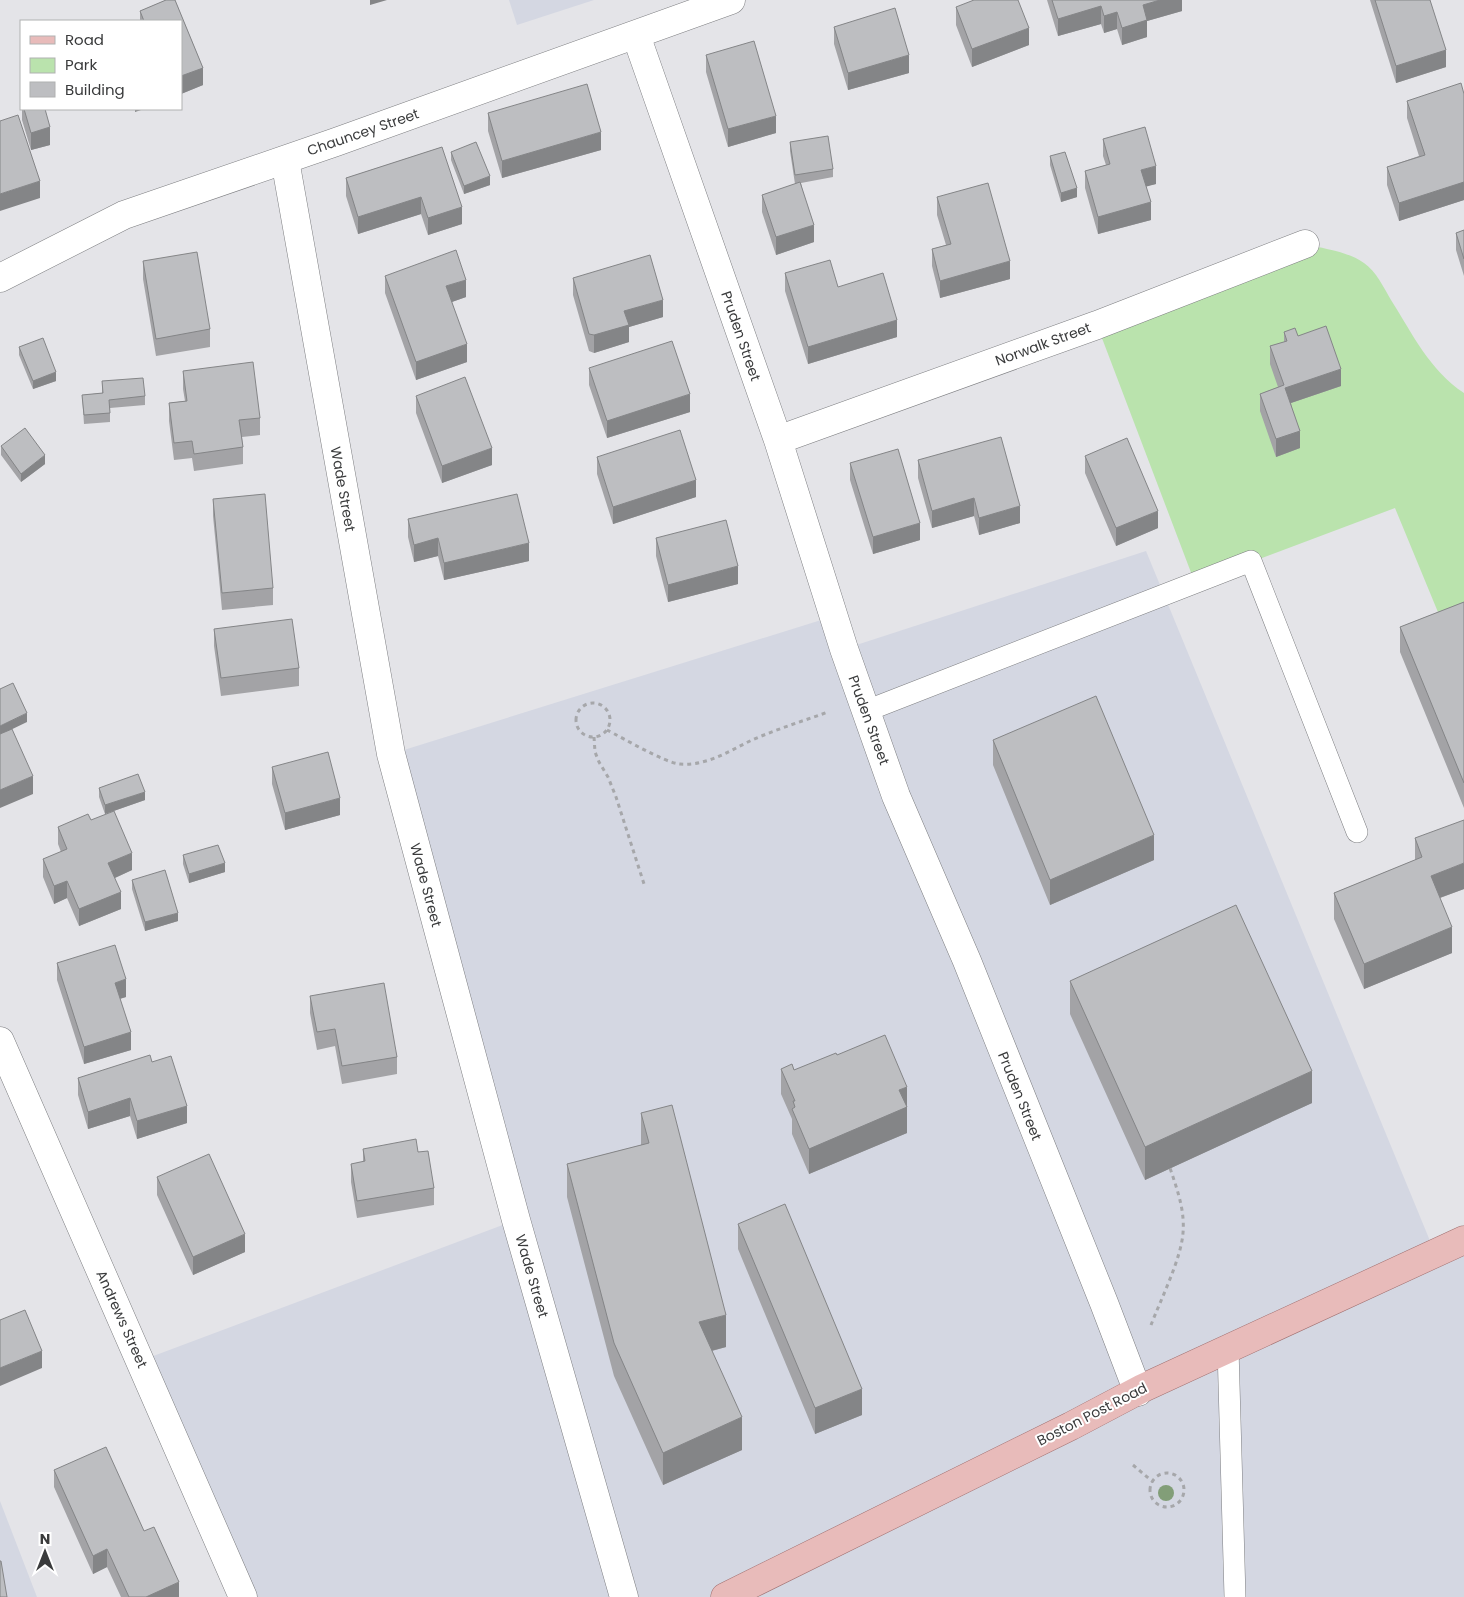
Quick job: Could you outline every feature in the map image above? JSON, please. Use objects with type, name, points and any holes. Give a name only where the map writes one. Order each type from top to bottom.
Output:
[{"type":"main road","name":"Boston Post Road","points":[[725,1597],[1228,1348],[1464,1240]]},
{"type":"street","name":"Chauncey Street","points":[[0,278],[124,216],[727,1]]},
{"type":"street","name":"Pruden Street","points":[[636,35],[778,440],[864,706],[896,796],[967,962],[1138,1392]]},
{"type":"street","name":"Wade Street","points":[[284,160],[391,754],[516,1220],[624,1597]]},
{"type":"street","name":"Norwalk Street","points":[[778,440],[1097,325],[1305,244]]},
{"type":"street","name":"Andrews Street","points":[[0,1041],[243,1597]]},
{"type":"lane","points":[[864,706],[1252,561],[1356,832]]},
{"type":"lane","points":[[1228,1348],[1235,1597]]},
{"type":"path","points":[[592,703],[603,705],[609,714],[610,720],[604,734],[594,737],[587,737],[578,729],[576,718],[581,707],[592,703]]},
{"type":"path","points":[[607,730],[679,764],[711,760],[786,727],[864,706]]},
{"type":"path","points":[[594,737],[595,752],[613,790],[645,887]]},
{"type":"path","points":[[1151,1326],[1174,1266],[1183,1233],[1179,1194],[1170,1168]]},
{"type":"path","points":[[1133,1465],[1153,1482]]},
{"type":"path","points":[[1161,1474],[1177,1476],[1181,1480],[1184,1491],[1181,1501],[1171,1507],[1160,1506],[1150,1493],[1153,1482],[1161,1474]]},
{"type":"shaded area","points":[[509,0],[594,0],[517,25]]},
{"type":"shaded area","points":[[1146,551],[1435,1253],[1464,1240],[1464,1597],[243,1597],[140,1361],[516,1220],[391,754],[834,616],[844,649]]},
{"type":"shaded area","points":[[0,1501],[37,1597],[0,1597]]},
{"type":"green space","points":[[1305,244],[1343,253],[1368,266],[1379,280],[1431,363],[1464,393],[1464,627],[1447,634],[1395,508],[1195,583],[1097,325]]},
{"type":"building","points":[[166,0],[175,0],[203,68],[182,76],[182,20],[144,20],[140,11]]},
{"type":"building","points":[[974,0],[1018,0],[1029,28],[972,49],[956,7]]},
{"type":"building","points":[[1052,0],[1160,0],[1143,5],[1147,20],[1122,28],[1117,12],[1104,16],[1101,6],[1058,19]]},
{"type":"building","points":[[1375,0],[1430,0],[1446,50],[1396,66]]},
{"type":"building","points":[[895,8],[909,55],[848,73],[834,27]]},
{"type":"building","points":[[754,41],[776,116],[728,129],[706,55]]},
{"type":"building","points":[[1461,83],[1464,94],[1464,182],[1399,203],[1387,167],[1425,155],[1407,101]]},
{"type":"building","points":[[587,84],[601,132],[502,161],[488,113]]},
{"type":"building","points":[[24,110],[45,110],[50,127],[31,133]]},
{"type":"building","points":[[18,115],[40,181],[0,194],[0,121]]},
{"type":"building","points":[[1145,127],[1156,166],[1141,170],[1151,202],[1098,217],[1085,171],[1110,164],[1103,139]]},
{"type":"building","points":[[828,136],[833,169],[795,175],[790,142]]},
{"type":"building","points":[[476,142],[490,176],[464,186],[451,152]]},
{"type":"building","points":[[442,147],[462,207],[428,218],[421,197],[358,217],[346,178]]},
{"type":"building","points":[[1065,152],[1077,188],[1061,193],[1050,156]]},
{"type":"building","points":[[800,182],[814,225],[776,237],[762,195]]},
{"type":"building","points":[[988,183],[1010,261],[940,281],[932,249],[951,244],[937,197]]},
{"type":"building","points":[[1464,230],[1464,259],[1456,233]]},
{"type":"building","points":[[456,250],[466,280],[446,286],[467,344],[416,362],[385,276]]},
{"type":"building","points":[[197,252],[210,329],[156,339],[143,261]]},
{"type":"building","points":[[650,255],[663,300],[624,311],[629,325],[594,335],[589,334],[573,278]]},
{"type":"building","points":[[830,260],[838,287],[883,273],[897,320],[808,347],[785,273]]},
{"type":"building","points":[[1326,326],[1341,369],[1285,388],[1300,431],[1276,439],[1260,394],[1284,385],[1270,346],[1287,341],[1284,332],[1295,328],[1298,336]]},
{"type":"building","points":[[43,338],[56,372],[33,381],[19,347]]},
{"type":"building","points":[[672,341],[690,394],[607,421],[589,368]]},
{"type":"building","points":[[253,362],[260,418],[239,420],[243,447],[194,454],[192,441],[174,443],[169,403],[187,401],[183,371]]},
{"type":"building","points":[[465,377],[492,448],[442,466],[416,396]]},
{"type":"building","points":[[143,378],[145,396],[109,400],[110,413],[84,415],[82,395],[103,393],[102,381]]},
{"type":"building","points":[[25,428],[45,455],[21,474],[1,446]]},
{"type":"building","points":[[680,430],[696,480],[613,507],[597,457]]},
{"type":"building","points":[[1001,437],[1020,506],[979,518],[974,498],[932,511],[918,460]]},
{"type":"building","points":[[1127,438],[1158,511],[1116,528],[1085,456]]},
{"type":"building","points":[[898,449],[920,523],[873,537],[850,463]]},
{"type":"building","points":[[265,494],[273,588],[222,593],[213,499]]},
{"type":"building","points":[[517,494],[529,543],[444,563],[438,538],[414,545],[408,519]]},
{"type":"building","points":[[726,520],[738,566],[668,585],[656,538]]},
{"type":"building","points":[[1464,602],[1464,783],[1400,627]]},
{"type":"building","points":[[292,619],[299,668],[221,678],[214,629]]},
{"type":"building","points":[[13,683],[27,713],[0,726],[0,689]]},
{"type":"building","points":[[1096,696],[1154,835],[1050,880],[993,740]]},
{"type":"building","points":[[12,729],[33,776],[0,790],[0,734]]},
{"type":"building","points":[[328,752],[340,798],[285,813],[272,767]]},
{"type":"building","points":[[138,774],[145,792],[105,805],[99,788]]},
{"type":"building","points":[[114,811],[132,853],[108,863],[121,892],[79,909],[67,881],[54,886],[43,859],[67,849],[58,827],[88,814],[91,820]]},
{"type":"building","points":[[1464,820],[1464,863],[1431,876],[1452,927],[1364,964],[1334,893],[1422,857],[1415,838]]},
{"type":"building","points":[[218,845],[225,863],[189,874],[183,855]]},
{"type":"building","points":[[165,870],[178,913],[145,922],[132,880]]},
{"type":"building","points":[[1236,905],[1312,1071],[1145,1147],[1070,981]]},
{"type":"building","points":[[115,945],[126,979],[115,983],[131,1032],[84,1047],[57,963]]},
{"type":"building","points":[[384,983],[397,1057],[342,1066],[335,1029],[317,1032],[310,996]]},
{"type":"building","points":[[885,1035],[907,1087],[899,1090],[907,1107],[809,1149],[792,1109],[795,1107],[793,1101],[795,1101],[781,1069],[792,1064],[794,1070]]},
{"type":"building","points":[[150,1055],[152,1062],[171,1056],[187,1106],[137,1121],[130,1098],[88,1112],[78,1078]]},
{"type":"building","points":[[672,1105],[726,1315],[699,1322],[742,1417],[663,1453],[614,1343],[567,1164],[649,1143],[641,1113]]},
{"type":"building","points":[[416,1139],[418,1152],[428,1151],[434,1188],[357,1201],[351,1164],[365,1161],[363,1149]]},
{"type":"building","points":[[209,1154],[245,1234],[193,1257],[157,1177]]},
{"type":"building","points":[[785,1204],[862,1389],[815,1408],[738,1224]]},
{"type":"building","points":[[25,1310],[42,1351],[0,1368],[0,1320]]},
{"type":"building","points":[[106,1447],[144,1531],[154,1527],[179,1582],[146,1597],[129,1597],[107,1549],[93,1556],[54,1470]]},
{"type":"building","points":[[1,1561],[7,1597],[0,1597]]}]
